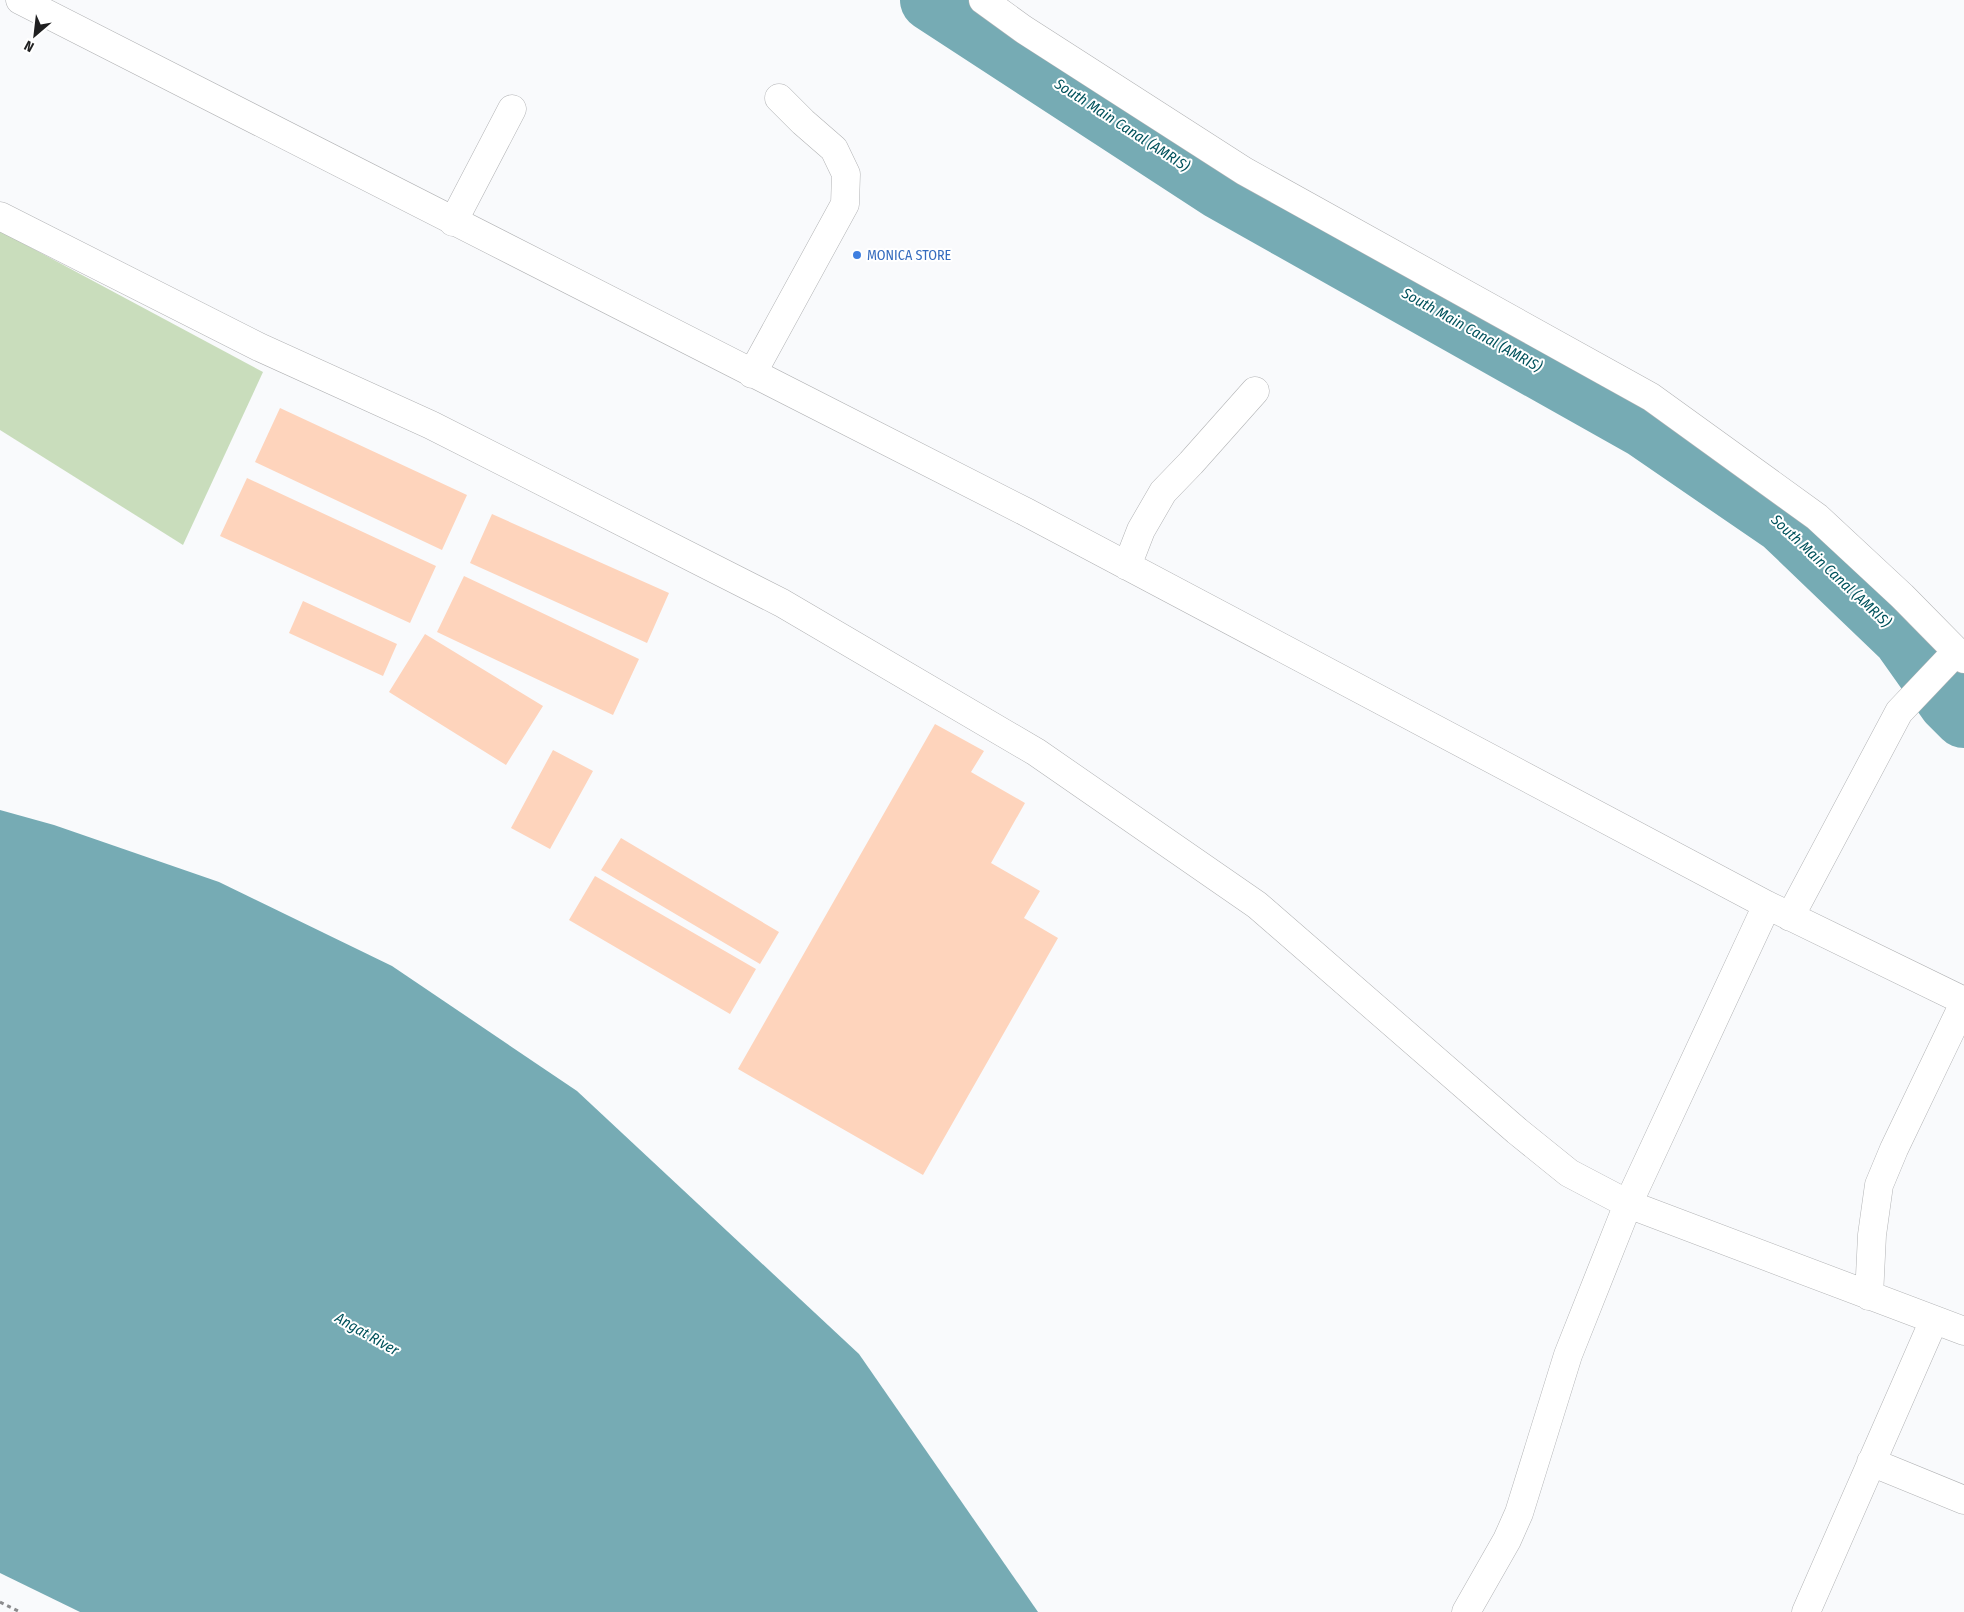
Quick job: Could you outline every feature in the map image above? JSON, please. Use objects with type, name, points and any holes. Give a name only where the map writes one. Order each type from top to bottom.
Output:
[{"type":"street","points":[[20,0],[1026,512],[1779,911],[1964,1002],[1894,1149],[1879,1185],[1872,1235],[1869,1296]]},
{"type":"street","points":[[982,0],[1023,29],[1244,171],[1651,396],[1817,517],[1902,596],[1954,659],[1899,712],[1779,911],[1628,1204],[1568,1355],[1519,1513],[1507,1540],[1466,1612]]},
{"type":"street","points":[[752,374],[844,204],[846,174],[834,149],[779,98]]},
{"type":"street","points":[[453,222],[512,109]]},
{"type":"street","points":[[0,216],[259,347],[431,425],[782,603],[1036,752],[1257,905],[1569,1174],[1628,1204],[1964,1332]]},
{"type":"street","points":[[1127,566],[1141,530],[1163,492],[1192,464],[1255,391]]},
{"type":"street","points":[[1806,1612],[1934,1320]]},
{"type":"street","points":[[1872,1462],[1964,1500]]},
{"type":"path","points":[[0,1602],[20,1612]]},
{"type":"green space","points":[[0,231],[263,372],[183,545],[0,430]]},
{"type":"water","name":"Angat River","points":[[0,810],[54,825],[219,882],[392,966],[577,1091],[859,1354],[1038,1612],[80,1612],[0,1573]]},
{"type":"building","points":[[280,408],[467,495],[442,550],[255,462]]},
{"type":"building","points":[[247,478],[436,566],[410,623],[220,536]]},
{"type":"building","points":[[492,514],[669,593],[647,643],[470,563]]},
{"type":"building","points":[[464,576],[639,659],[613,715],[437,632]]},
{"type":"building","points":[[303,601],[397,644],[383,676],[289,633]]},
{"type":"building","points":[[425,634],[543,706],[506,765],[389,692]]},
{"type":"building","points":[[935,724],[984,751],[971,772],[1025,803],[991,863],[1040,891],[1024,918],[1058,938],[923,1175],[738,1069]]},
{"type":"building","points":[[553,750],[593,771],[550,849],[511,828]]},
{"type":"building","points":[[621,838],[779,932],[760,964],[601,870]]},
{"type":"building","points":[[595,876],[756,969],[730,1014],[569,920]]},
{"type":"waterway","name":"South Main Canal (AMRIS)","points":[[931,0],[1221,189],[1644,427],[1784,523],[1903,637],[1949,702],[1964,717]]},
{"type":"place","name":"MONICA STORE","points":[[857,255]]}]
